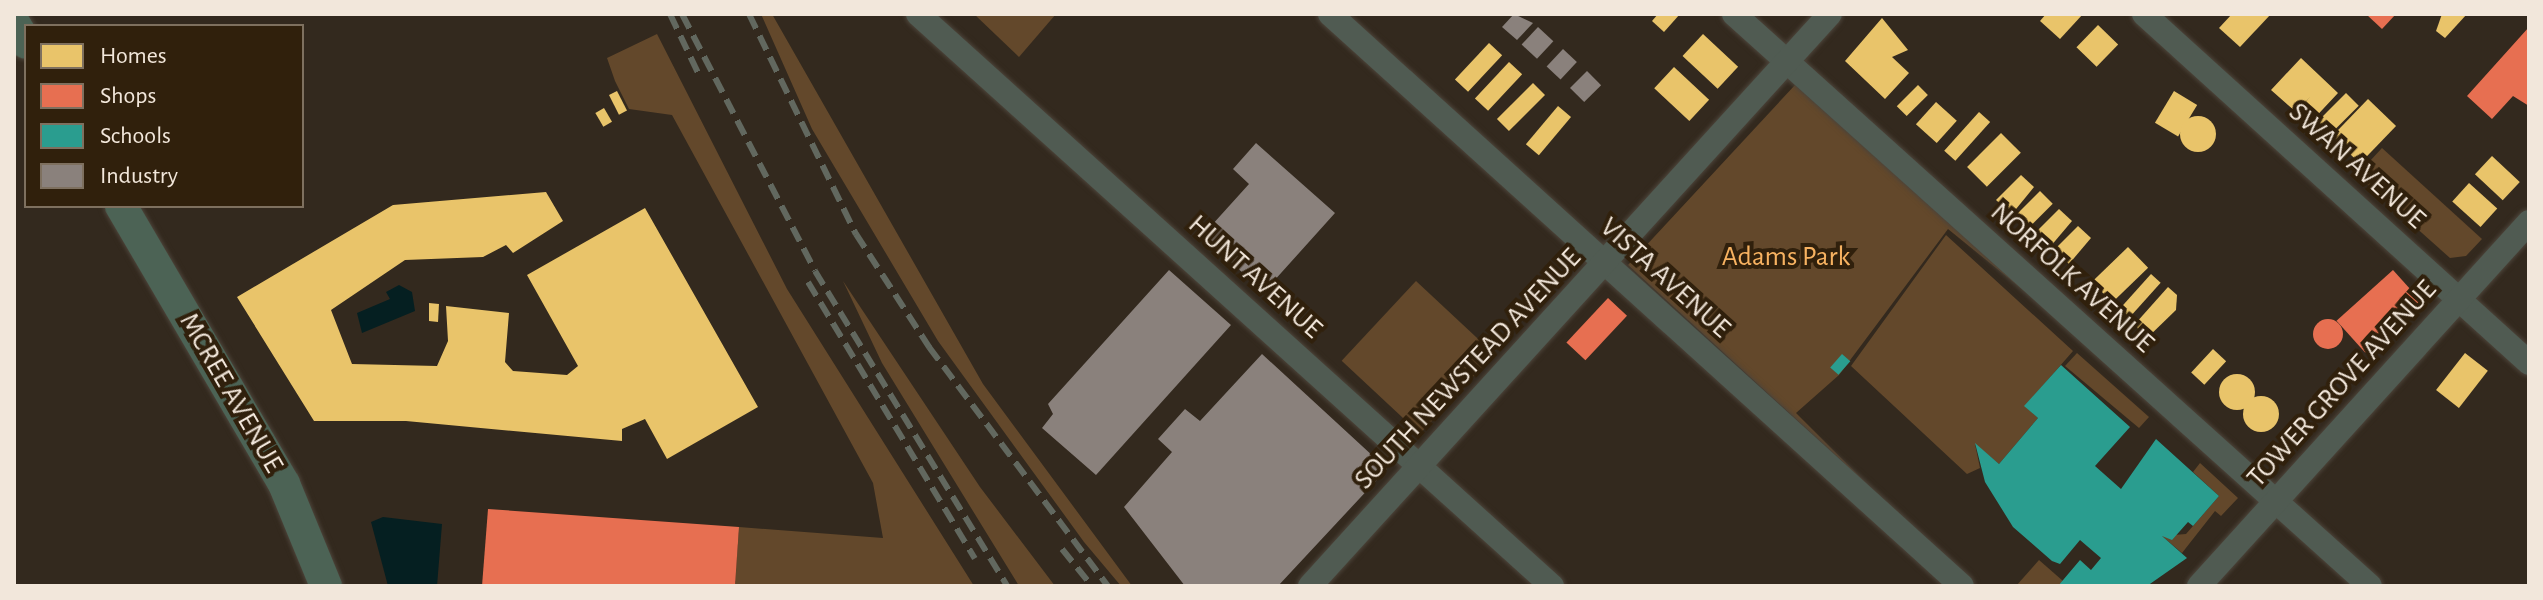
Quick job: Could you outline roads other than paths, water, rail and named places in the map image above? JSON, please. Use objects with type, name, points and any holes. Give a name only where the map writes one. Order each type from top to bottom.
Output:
[{"type":"main road","name":"MCREE AVENUE","points":[[122,208],[284,484],[326,586]]},
{"type":"street","name":"HUNT AVENUE","points":[[918,14],[1552,586]]},
{"type":"street","name":"VISTA AVENUE","points":[[1330,14],[1962,586]]},
{"type":"street","name":"NORFOLK AVENUE","points":[[1734,14],[2370,586]]},
{"type":"street","name":"SOUTH NEWSTEAD AVENUE","points":[[1310,586],[1830,14]]},
{"type":"street","name":"SWAN AVENUE","points":[[2144,14],[2529,363]]},
{"type":"street","name":"TOWER GROVE AVENUE","points":[[2199,586],[2529,222]]},
{"type":"water","points":[[399,285],[412,292],[415,311],[362,333],[357,313],[390,299],[386,292]]},
{"type":"water","points":[[383,517],[442,524],[437,586],[388,586],[371,522]]},
{"type":"railway","points":[[670,14],[700,77]]},
{"type":"railway","points":[[682,14],[815,271],[1007,586]]},
{"type":"railway","points":[[749,14],[856,234],[929,347],[1108,586]]},
{"type":"railway","points":[[808,282],[975,559]]},
{"type":"railway","points":[[1062,549],[1092,586]]},
{"type":"park label","name":"Adams Park","points":[[1786,257]]}]
